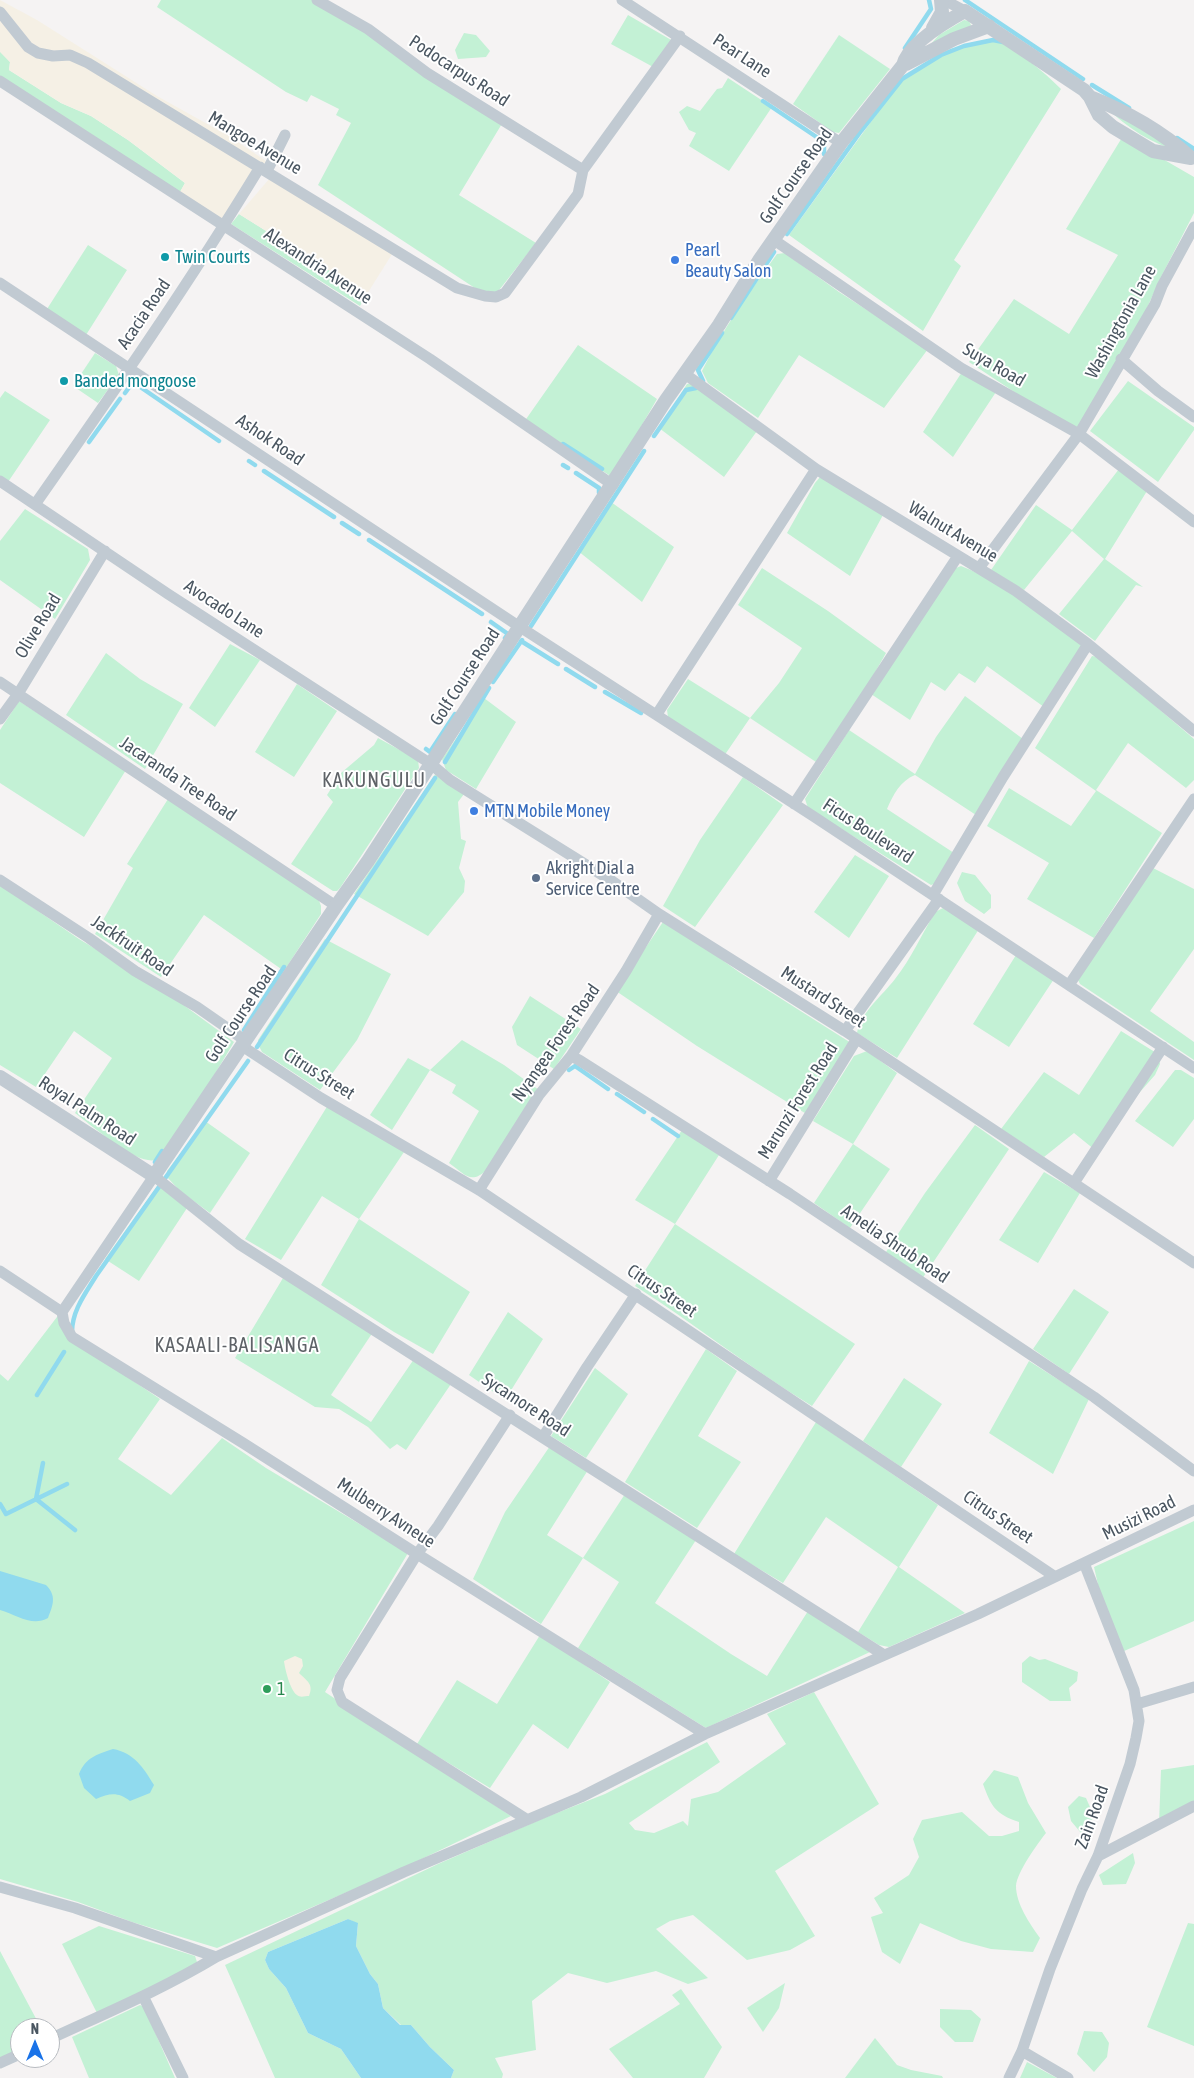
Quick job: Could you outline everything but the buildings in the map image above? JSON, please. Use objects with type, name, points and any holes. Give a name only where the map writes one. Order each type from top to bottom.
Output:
[{"type":"street","name":"Podocarpus Road","points":[[317,0],[368,29],[426,74],[583,170]]},
{"type":"street","name":"Pear Lane","points":[[622,0],[680,36],[841,143]]},
{"type":"street","points":[[930,33],[941,16],[942,0],[988,26],[1084,90],[1090,97],[1111,105],[1178,146],[1192,159]]},
{"type":"street","name":"Golf Course Road","points":[[62,1312],[336,906],[368,862],[685,374],[841,143],[903,65],[907,55],[930,33],[964,11]]},
{"type":"street","name":"Mangoe Avenue","points":[[0,12],[28,47],[38,53],[53,56],[65,54],[76,57],[457,288],[485,296],[501,296],[578,194],[583,170]]},
{"type":"street","name":"Golf Course Road","points":[[903,65],[954,39],[988,26]]},
{"type":"street","points":[[583,170],[680,36]]},
{"type":"street","name":"Alexandria Avenue","points":[[0,81],[430,359],[613,486]]},
{"type":"street","name":"Acacia Road","points":[[36,503],[130,368],[285,135]]},
{"type":"street","name":"Washingtonia Lane","points":[[1079,434],[1121,359],[1155,304],[1162,286],[1194,227]]},
{"type":"street","name":"Suya Road","points":[[774,240],[961,368],[1079,434],[1194,522]]},
{"type":"street","name":"Ashok Road","points":[[0,283],[520,627]]},
{"type":"street","points":[[1121,359],[1158,391],[1194,417]]},
{"type":"street","name":"Walnut Avenue","points":[[685,374],[816,469],[1016,591],[1088,644],[1194,731]]},
{"type":"street","points":[[979,568],[1079,434]]},
{"type":"street","points":[[657,714],[816,469]]},
{"type":"street","name":"Avocado Lane","points":[[0,481],[431,764]]},
{"type":"street","name":"Olive Road","points":[[0,719],[18,694],[105,550]]},
{"type":"street","points":[[794,804],[958,556]]},
{"type":"street","name":"Ficus Boulevard","points":[[520,627],[657,714],[1194,1068]]},
{"type":"street","points":[[845,1031],[936,897],[1003,777],[1088,644]]},
{"type":"street","name":"Jacaranda Tree Road","points":[[0,682],[336,906]]},
{"type":"street","name":"Mustard Street","points":[[431,764],[450,780],[619,885],[659,914],[845,1031],[1194,1263]]},
{"type":"street","points":[[1069,985],[1194,799]]},
{"type":"street","name":"Jackfruit Road","points":[[0,880],[89,938],[134,971],[197,1007],[244,1043]]},
{"type":"street","name":"Nyangea Forest Road","points":[[479,1190],[539,1095],[570,1056],[626,971],[659,914]]},
{"type":"street","name":"Marunzi Forest Road","points":[[769,1181],[856,1040]]},
{"type":"street","name":"Citrus Street","points":[[244,1043],[321,1098],[479,1190],[1054,1576]]},
{"type":"street","points":[[1074,1183],[1163,1047]]},
{"type":"street","name":"Amelia Shrub Road","points":[[570,1056],[769,1181],[1094,1397],[1194,1471]]},
{"type":"street","name":"Royal Palm Road","points":[[0,1077],[154,1176]]},
{"type":"street","name":"Sycamore Road","points":[[154,1176],[240,1244],[884,1655]]},
{"type":"street","points":[[0,1271],[62,1312]]},
{"type":"street","points":[[543,1437],[636,1294]]},
{"type":"street","name":"Mulberry Avneue","points":[[62,1312],[64,1323],[72,1337],[243,1442],[416,1554],[705,1734]]},
{"type":"street","points":[[510,1415],[438,1526],[416,1554],[340,1678],[337,1690],[342,1702],[526,1819]]},
{"type":"street","name":"Musizi Road","points":[[60,2035],[191,1972],[216,1957],[526,1819],[581,1797],[705,1734],[978,1614],[1194,1510]]},
{"type":"street","name":"Zain Road","points":[[1009,2078],[1022,2051],[1050,1969],[1082,1889],[1098,1856],[1133,1752],[1139,1721],[1138,1704],[1134,1690],[1084,1563]]},
{"type":"street","points":[[1138,1704],[1194,1686]]},
{"type":"street","points":[[1098,1856],[1194,1806]]},
{"type":"street","points":[[0,1887],[75,1908],[216,1957]]},
{"type":"street","points":[[143,1996],[182,2078]]},
{"type":"street","points":[[1022,2051],[1068,2078]]},
{"type":"green space","points":[[161,0],[317,0],[503,122],[459,195],[536,243],[496,294],[484,294],[318,185],[351,123],[336,115],[339,109],[311,95],[307,102],[286,92],[157,7]]},
{"type":"green space","points":[[628,15],[673,41],[655,68],[611,44]]},
{"type":"green space","points":[[964,20],[969,21],[970,29],[930,45],[939,35]]},
{"type":"green space","points":[[464,33],[476,35],[490,51],[486,57],[458,59],[455,50]]},
{"type":"green space","points":[[839,35],[890,69],[839,133],[833,132],[793,104]]},
{"type":"green space","points":[[996,40],[1030,62],[1061,89],[954,260],[961,266],[923,331],[789,235],[902,79],[950,49]]},
{"type":"green space","points":[[0,51],[10,62],[9,70],[61,103],[91,116],[128,140],[185,183],[180,192],[0,76]]},
{"type":"green space","points":[[728,78],[772,107],[729,171],[689,146],[696,133],[689,130],[679,112],[687,106],[700,111],[717,89],[722,88]]},
{"type":"green space","points":[[1106,107],[1181,152],[1160,145],[1140,134],[1122,122]]},
{"type":"green space","points":[[1123,136],[1194,177],[1194,213],[1162,275],[1120,367],[1076,429],[1025,399],[969,362],[1014,299],[1069,334],[1118,255],[1066,229]]},
{"type":"green space","points":[[239,214],[367,294],[360,306],[231,224]]},
{"type":"green space","points":[[88,245],[127,270],[86,335],[47,309]]},
{"type":"green space","points":[[785,253],[839,292],[928,349],[884,408],[799,355],[758,418],[708,383],[702,371],[718,341],[777,254]]},
{"type":"green space","points":[[578,345],[657,399],[613,475],[609,475],[524,422]]},
{"type":"green space","points":[[95,353],[116,366],[119,375],[98,403],[73,386]]},
{"type":"green space","points":[[962,372],[996,392],[953,457],[923,432]]},
{"type":"green space","points":[[1128,381],[1194,427],[1194,430],[1158,482],[1090,431]]},
{"type":"green space","points":[[693,383],[757,431],[724,477],[659,428],[687,384]]},
{"type":"green space","points":[[5,391],[50,420],[8,482],[0,477],[0,398]]},
{"type":"green space","points":[[1119,469],[1147,491],[1105,559],[1143,587],[1136,585],[1095,641],[1059,614],[1104,559],[1072,531],[1024,590],[991,570],[1036,505],[1072,530]]},
{"type":"green space","points":[[820,477],[883,515],[850,576],[787,533]]},
{"type":"green space","points":[[611,502],[674,547],[642,602],[578,551]]},
{"type":"green space","points":[[25,509],[88,549],[90,560],[55,619],[0,580],[0,541]]},
{"type":"green space","points":[[961,566],[1010,591],[1041,612],[1084,646],[1044,707],[987,666],[975,683],[959,673],[945,691],[931,682],[910,720],[871,694],[956,568]]},
{"type":"green space","points":[[762,568],[828,611],[886,653],[865,690],[816,762],[750,718],[779,683],[802,648],[738,605]]},
{"type":"green space","points":[[230,644],[260,660],[215,727],[189,708]]},
{"type":"green space","points":[[106,653],[140,679],[183,704],[145,769],[66,715]]},
{"type":"green space","points":[[1092,656],[1098,657],[1194,739],[1194,780],[1186,788],[1128,743],[1096,790],[1162,833],[1094,938],[1027,899],[1049,863],[987,826],[1009,788],[1071,826],[1096,791],[1035,748]]},
{"type":"green space","points":[[688,679],[750,718],[724,756],[668,717],[667,710]]},
{"type":"green space","points":[[297,684],[337,711],[294,777],[255,752]]},
{"type":"green space","points":[[965,696],[1023,739],[976,815],[915,775],[905,781],[895,794],[887,809],[954,853],[934,884],[931,885],[808,808],[805,799],[849,730],[915,774],[936,737]]},
{"type":"green space","points":[[484,698],[516,722],[476,789],[446,770],[442,759]]},
{"type":"green space","points":[[19,701],[126,770],[84,837],[0,783],[0,730]]},
{"type":"green space","points":[[378,738],[418,760],[419,768],[340,888],[337,891],[333,891],[291,864],[333,802],[327,795],[341,773],[374,745]]},
{"type":"green space","points":[[436,773],[464,794],[458,802],[461,839],[466,841],[459,868],[465,881],[464,892],[428,936],[354,894]]},
{"type":"green space","points":[[743,777],[783,805],[695,927],[663,906],[700,840]]},
{"type":"green space","points":[[168,799],[318,898],[321,914],[284,971],[204,915],[161,977],[95,934],[133,868],[127,864]]},
{"type":"green space","points":[[855,855],[889,876],[849,938],[814,912]]},
{"type":"green space","points":[[1153,868],[1194,889],[1194,949],[1150,1011],[1194,1042],[1194,1060],[1080,984],[1077,978]]},
{"type":"green space","points":[[962,872],[975,875],[991,895],[991,908],[984,914],[965,901],[957,883]]},
{"type":"green space","points":[[0,885],[79,939],[159,987],[234,1042],[195,1107],[160,1159],[150,1160],[131,1154],[75,1113],[112,1058],[74,1031],[36,1087],[0,1065]]},
{"type":"green space","points":[[945,907],[979,929],[897,1058],[857,1033],[859,1025],[867,1011],[901,971],[935,912]]},
{"type":"green space","points":[[665,919],[739,972],[851,1043],[808,1115],[697,1046],[616,991]]},
{"type":"green space","points":[[325,939],[391,974],[357,1040],[320,1090],[262,1052],[258,1040]]},
{"type":"green space","points":[[1016,955],[1054,979],[1009,1047],[973,1024]]},
{"type":"green space","points":[[530,996],[581,1029],[554,1069],[517,1045],[512,1027]]},
{"type":"green space","points":[[1121,1031],[1158,1054],[1160,1064],[1155,1075],[1117,1118],[1095,1150],[1074,1133],[1044,1157],[1001,1129],[1044,1072],[1079,1095]]},
{"type":"green space","points":[[462,1040],[504,1065],[539,1090],[487,1170],[476,1177],[464,1174],[449,1163],[479,1111],[452,1093],[456,1085],[430,1070]]},
{"type":"green space","points":[[867,1051],[897,1073],[853,1144],[813,1121],[854,1056]]},
{"type":"green space","points":[[408,1058],[430,1070],[392,1130],[370,1115]]},
{"type":"green space","points":[[1175,1070],[1181,1070],[1194,1078],[1194,1119],[1173,1147],[1135,1121]]},
{"type":"green space","points":[[328,1105],[404,1152],[359,1219],[322,1196],[281,1260],[245,1239]]},
{"type":"green space","points":[[205,1121],[250,1153],[210,1213],[180,1191],[167,1177],[167,1171]]},
{"type":"green space","points":[[975,1125],[1009,1149],[922,1279],[886,1252],[925,1193]]},
{"type":"green space","points":[[682,1130],[719,1155],[675,1224],[635,1200]]},
{"type":"green space","points":[[853,1144],[890,1169],[850,1228],[814,1203]]},
{"type":"green space","points":[[1044,1172],[1080,1193],[1038,1263],[999,1240]]},
{"type":"green space","points":[[158,1185],[189,1205],[139,1281],[105,1259]]},
{"type":"green space","points":[[359,1219],[470,1292],[433,1354],[394,1332],[321,1285]]},
{"type":"green space","points":[[675,1224],[855,1344],[812,1406],[635,1286]]},
{"type":"green space","points":[[283,1278],[373,1332],[331,1395],[371,1422],[414,1359],[451,1384],[406,1450],[397,1444],[390,1449],[368,1427],[339,1409],[315,1407],[235,1358]]},
{"type":"green space","points":[[1074,1289],[1109,1312],[1069,1374],[1033,1349]]},
{"type":"green space","points":[[508,1312],[543,1339],[505,1400],[469,1375]]},
{"type":"green space","points":[[60,1313],[68,1337],[160,1399],[118,1459],[171,1495],[222,1438],[266,1468],[408,1553],[325,1692],[511,1816],[401,1869],[217,1948],[132,1922],[78,1902],[0,1879],[0,1374],[8,1381]]},
{"type":"green space","points":[[706,1349],[737,1371],[698,1436],[741,1462],[697,1528],[625,1482]]},
{"type":"green space","points":[[1029,1361],[1089,1399],[1053,1474],[989,1433]]},
{"type":"green space","points":[[595,1368],[628,1394],[586,1458],[551,1436]]},
{"type":"green space","points":[[904,1378],[942,1404],[901,1467],[863,1441]]},
{"type":"green space","points":[[816,1422],[938,1505],[899,1567],[965,1613],[889,1647],[879,1645],[858,1632],[898,1567],[826,1517],[783,1583],[734,1554]]},
{"type":"green space","points":[[550,1446],[588,1470],[547,1535],[583,1558],[541,1624],[473,1579],[505,1512]]},
{"type":"green space","points":[[625,1494],[696,1540],[655,1603],[731,1654],[767,1676],[808,1611],[870,1652],[706,1728],[578,1648],[619,1582],[583,1558]]},
{"type":"green space","points":[[1194,1521],[1194,1621],[1124,1651],[1099,1589],[1094,1567]]},
{"type":"green space","points":[[540,1635],[610,1682],[568,1749],[533,1724],[490,1788],[417,1744],[457,1680],[497,1704]]},
{"type":"green space","points":[[1030,1656],[1039,1660],[1045,1659],[1078,1672],[1077,1681],[1069,1688],[1071,1701],[1050,1701],[1022,1682],[1022,1663]]},
{"type":"green space","points":[[814,1692],[879,1804],[775,1871],[815,1936],[790,1950],[747,1960],[693,1915],[670,1921],[656,1929],[708,1978],[688,1984],[656,1971],[607,1983],[568,1973],[532,2001],[536,2050],[495,2058],[503,2074],[502,2078],[451,2078],[454,2070],[411,2025],[401,2025],[383,2008],[378,1984],[370,1974],[356,1946],[358,1924],[348,1919],[268,1952],[265,1960],[269,1969],[286,1988],[308,2033],[341,2049],[361,2078],[275,2078],[225,1965],[438,1864],[605,1794],[707,1742],[720,1762],[629,1823],[635,1830],[654,1833],[683,1821],[688,1826],[691,1799],[718,1792],[786,1744],[767,1714]]},
{"type":"green space","points":[[1194,1765],[1194,1804],[1159,1824],[1161,1770]]},
{"type":"green space","points":[[994,1770],[1018,1777],[1028,1803],[1046,1833],[1033,1850],[1017,1880],[1016,1886],[1021,1907],[1040,1938],[1033,1952],[991,1949],[961,1941],[920,1923],[900,1964],[882,1952],[871,1917],[883,1913],[874,1898],[909,1875],[919,1857],[913,1839],[922,1820],[962,1812],[989,1836],[1002,1836],[1019,1831],[1019,1822],[999,1812],[992,1804],[986,1792],[983,1784]]},
{"type":"green space","points":[[1079,1796],[1086,1798],[1093,1814],[1089,1831],[1081,1833],[1071,1821],[1068,1807]]},
{"type":"green space","points":[[1133,1853],[1135,1863],[1126,1884],[1103,1885],[1099,1875]]},
{"type":"green space","points":[[1188,1923],[1194,1924],[1194,2046],[1147,2027]]},
{"type":"green space","points":[[99,1926],[195,1956],[198,1965],[97,2013],[62,1944]]},
{"type":"green space","points":[[0,1951],[36,2018],[10,2018],[10,2054],[0,2059]]},
{"type":"green space","points":[[785,1983],[779,2008],[763,2032],[747,2008]]},
{"type":"green space","points":[[681,1989],[722,2047],[704,2078],[633,2078],[609,2049],[680,2004],[672,1995]]},
{"type":"green space","points":[[140,2005],[144,2007],[175,2078],[89,2078],[72,2037]]},
{"type":"green space","points":[[940,2009],[971,2010],[981,2019],[973,2042],[955,2042],[940,2027]]},
{"type":"green space","points":[[1084,2031],[1102,2032],[1109,2043],[1107,2057],[1094,2072],[1077,2054]]},
{"type":"green space","points":[[875,2038],[897,2065],[911,2070],[942,2076],[943,2078],[845,2078]]},
{"type":"green space","points":[[1027,2062],[1057,2078],[1020,2078]]},
{"type":"sand","points":[[0,0],[37,20],[157,96],[229,136],[266,161],[224,221],[180,192],[185,183],[128,140],[91,116],[61,103],[9,70],[10,62],[0,52]]},
{"type":"sand","points":[[270,178],[394,251],[367,294],[239,214]]},
{"type":"sand","points":[[295,1656],[302,1659],[303,1666],[299,1673],[311,1688],[309,1696],[298,1696],[292,1689],[288,1679],[284,1661]]},
{"type":"water","points":[[0,1571],[46,1585],[53,1597],[48,1618],[30,1621],[0,1610]]},
{"type":"water","points":[[113,1749],[132,1757],[142,1767],[154,1785],[150,1793],[130,1801],[114,1794],[96,1799],[84,1788],[79,1774],[82,1768],[88,1760]]},
{"type":"water","points":[[348,1919],[358,1923],[356,1946],[370,1974],[378,1984],[383,2008],[400,2025],[411,2025],[454,2070],[451,2078],[361,2078],[341,2049],[308,2033],[286,1988],[269,1969],[265,1960],[268,1952]]},
{"type":"waterway","points":[[905,48],[931,9],[929,0]]},
{"type":"waterway","points":[[965,0],[1083,79]]},
{"type":"waterway","points":[[787,234],[861,131],[902,79],[941,55],[964,46],[993,40],[1003,42]]},
{"type":"waterway","points":[[1092,85],[1129,108]]},
{"type":"waterway","points":[[763,101],[821,140],[824,146],[824,154]]},
{"type":"waterway","points":[[1177,138],[1194,149]]},
{"type":"waterway","points":[[731,318],[774,252]]},
{"type":"waterway","points":[[703,381],[698,370],[722,333]]},
{"type":"waterway","points":[[125,393],[133,382],[219,441]]},
{"type":"waterway","points":[[654,436],[686,390],[696,388]]},
{"type":"waterway","points":[[89,442],[120,399]]},
{"type":"waterway","points":[[563,444],[602,469]]},
{"type":"waterway","points":[[531,626],[644,451]]},
{"type":"waterway","points":[[249,461],[255,465]]},
{"type":"waterway","points":[[563,465],[568,468]]},
{"type":"waterway","points":[[264,471],[334,517]]},
{"type":"waterway","points":[[576,473],[599,488],[599,493]]},
{"type":"waterway","points":[[342,523],[359,534]]},
{"type":"waterway","points":[[369,540],[482,614]]},
{"type":"waterway","points":[[491,622],[508,634],[505,638]]},
{"type":"waterway","points":[[493,682],[522,640]]},
{"type":"waterway","points":[[521,641],[558,664]]},
{"type":"waterway","points":[[566,669],[595,687]]},
{"type":"waterway","points":[[445,762],[489,688]]},
{"type":"waterway","points":[[605,692],[641,713]]},
{"type":"waterway","points":[[426,749],[430,752],[455,714]]},
{"type":"waterway","points":[[257,1047],[435,778]]},
{"type":"waterway","points":[[244,1030],[284,967]]},
{"type":"waterway","points":[[72,1332],[74,1317],[96,1276],[248,1061]]},
{"type":"waterway","points":[[569,1070],[575,1066],[608,1089]]},
{"type":"waterway","points":[[617,1094],[644,1112]]},
{"type":"waterway","points":[[653,1119],[678,1136]]},
{"type":"waterway","points":[[155,1162],[162,1151]]},
{"type":"waterway","points":[[37,1395],[64,1352]]},
{"type":"waterway","points":[[43,1463],[36,1499],[75,1530]]},
{"type":"waterway","points":[[0,1504],[6,1514],[67,1484]]},
{"type":"place","name":"Twin Courts","points":[[165,257]]},
{"type":"place","name":"Pearl Beauty Salon","points":[[675,260]]},
{"type":"place","name":"Banded mongoose","points":[[64,381]]},
{"type":"place","name":"MTN Mobile Money","points":[[474,811]]},
{"type":"place","name":"Akright Dial a Service Centre","points":[[536,878]]},
{"type":"place","name":"1","points":[[267,1689]]},
{"type":"district","name":"KAKUNGULU","points":[[374,781]]},
{"type":"district","name":"KASAALI-BALISANGA","points":[[237,1346]]}]
